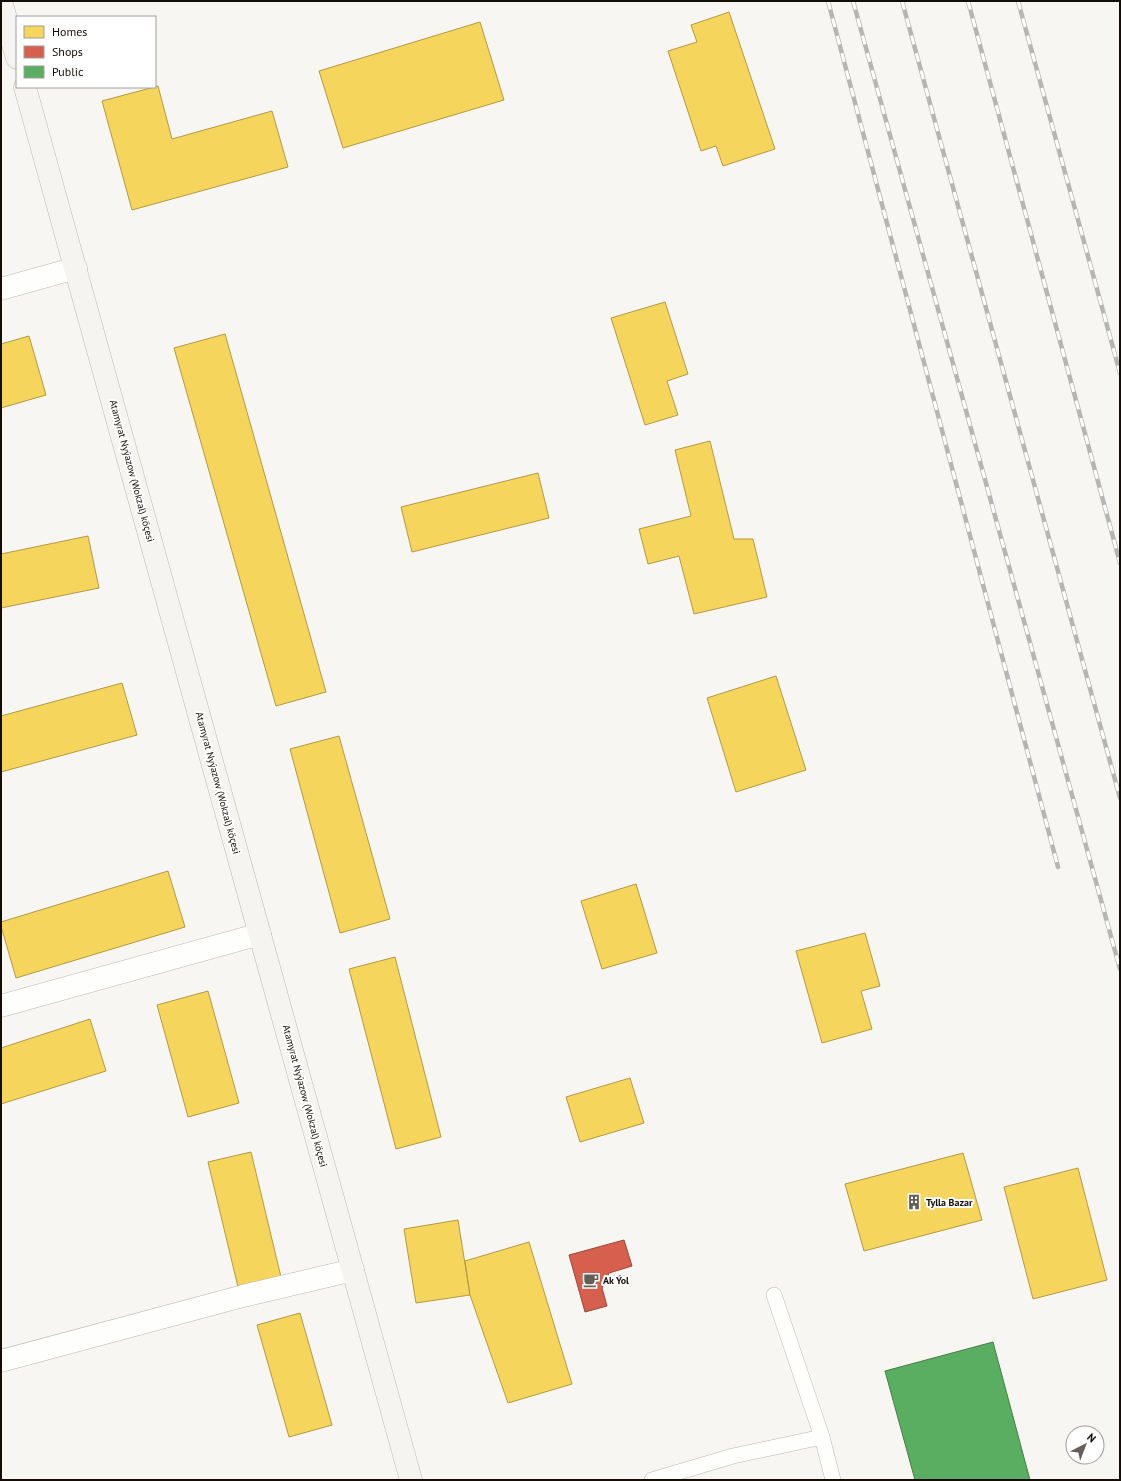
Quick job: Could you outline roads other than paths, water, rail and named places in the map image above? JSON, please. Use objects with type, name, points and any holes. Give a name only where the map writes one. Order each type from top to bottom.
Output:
[{"type":"main road","points":[[1,1],[16,54]]},
{"type":"main road","name":"Atamyrat Nyýazow (Wokzal) köçesi","points":[[25,88],[411,1480]]},
{"type":"street","points":[[1,289],[76,268]]},
{"type":"street","points":[[1,1006],[260,934]]},
{"type":"street","points":[[1,1361],[243,1296],[353,1270]]},
{"type":"lane","points":[[774,1296],[822,1437],[833,1480]]},
{"type":"lane","points":[[652,1480],[733,1456],[822,1437]]},
{"type":"railway","points":[[828,1],[1058,867]]},
{"type":"railway","points":[[853,1],[1120,969]]},
{"type":"railway","points":[[902,1],[1120,798]]},
{"type":"railway","points":[[968,1],[1120,563]]},
{"type":"railway","points":[[1018,1],[1120,373]]},
{"type":"place","name":"Tylla Bazar","points":[[914,1202]]},
{"type":"place","name":"Ak Ýol","points":[[591,1280]]}]
